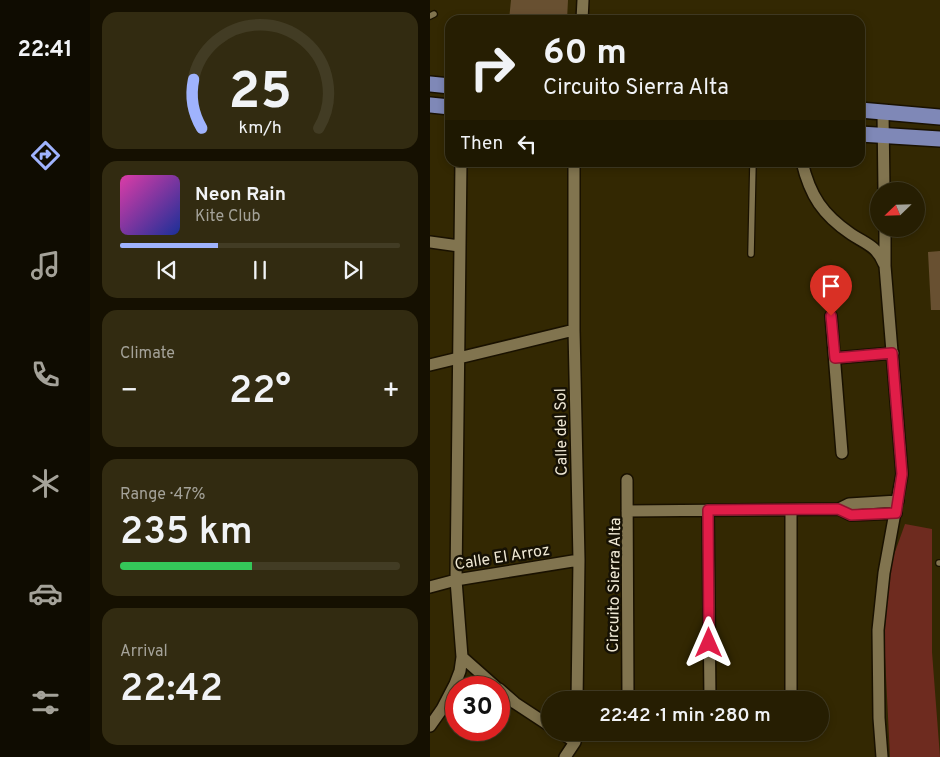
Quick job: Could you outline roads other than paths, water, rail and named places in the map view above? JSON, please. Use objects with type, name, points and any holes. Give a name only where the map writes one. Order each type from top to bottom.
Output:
[{"type":"main road","points":[[430,84],[445,86]]},
{"type":"main road","points":[[430,105],[445,106]]},
{"type":"main road","points":[[865,110],[940,117]]},
{"type":"main road","points":[[865,134],[940,139]]},
{"type":"street","points":[[582,15],[583,0]]},
{"type":"street","points":[[883,112],[884,182]]},
{"type":"street","points":[[430,726],[442,709],[455,684],[460,671],[462,657],[456,580],[461,167]]},
{"type":"street","name":"Calle del Sol","points":[[574,167],[574,330],[579,560],[577,691]]},
{"type":"street","points":[[804,167],[814,198],[825,213],[845,230],[876,249],[885,266]]},
{"type":"street","points":[[882,757],[879,718],[878,630],[884,573],[902,474],[885,266],[885,238]]},
{"type":"street","points":[[430,242],[459,246]]},
{"type":"street","points":[[831,316],[842,453]]},
{"type":"street","points":[[430,365],[574,330]]},
{"type":"street","points":[[835,358],[892,353]]},
{"type":"street","points":[[627,480],[627,511]]},
{"type":"street","name":"Circuito Sierra Alta","points":[[628,691],[627,511],[838,509],[849,504],[898,500]]},
{"type":"street","name":"Circuito Sierra Alta","points":[[838,509],[851,515],[896,513]]},
{"type":"street","points":[[708,510],[710,691]]},
{"type":"street","points":[[791,510],[791,691]]},
{"type":"street","name":"Calle El Arroz","points":[[430,587],[456,580],[579,560]]},
{"type":"street","points":[[462,657],[484,676]]},
{"type":"street","points":[[510,699],[541,720]]},
{"type":"street","points":[[565,757],[574,741]]},
{"type":"lane","points":[[751,254],[753,167]]}]
